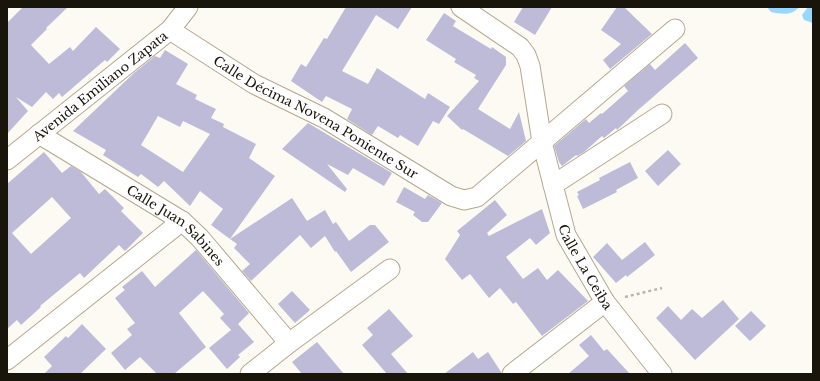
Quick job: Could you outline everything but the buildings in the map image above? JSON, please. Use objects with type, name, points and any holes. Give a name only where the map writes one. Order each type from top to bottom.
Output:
[{"type":"street","name":"Avenida Emiliano Zapata","points":[[7,160],[170,30],[188,7]]},
{"type":"street","name":"Calle La Ceiba","points":[[461,7],[520,47],[526,55],[530,66],[542,142],[566,235],[605,302],[662,374]]},
{"type":"street","points":[[542,142],[675,29]]},
{"type":"street","name":"Calle Décima Novena Poniente Sur","points":[[170,30],[254,84],[324,118],[451,196],[464,200],[477,196],[542,142]]},
{"type":"street","points":[[553,185],[662,114]]},
{"type":"street","name":"Calle Juan Sabines","points":[[39,134],[182,221],[200,238],[289,342]]},
{"type":"street","points":[[7,360],[182,221]]},
{"type":"street","points":[[262,371],[289,342],[390,269]]},
{"type":"street","points":[[512,374],[605,302]]},
{"type":"path","points":[[605,302],[662,288]]},
{"type":"water","points":[[767,7],[799,7],[793,12],[782,14],[771,12]]},
{"type":"water","points":[[808,7],[813,7],[813,23],[804,20],[802,15]]}]
